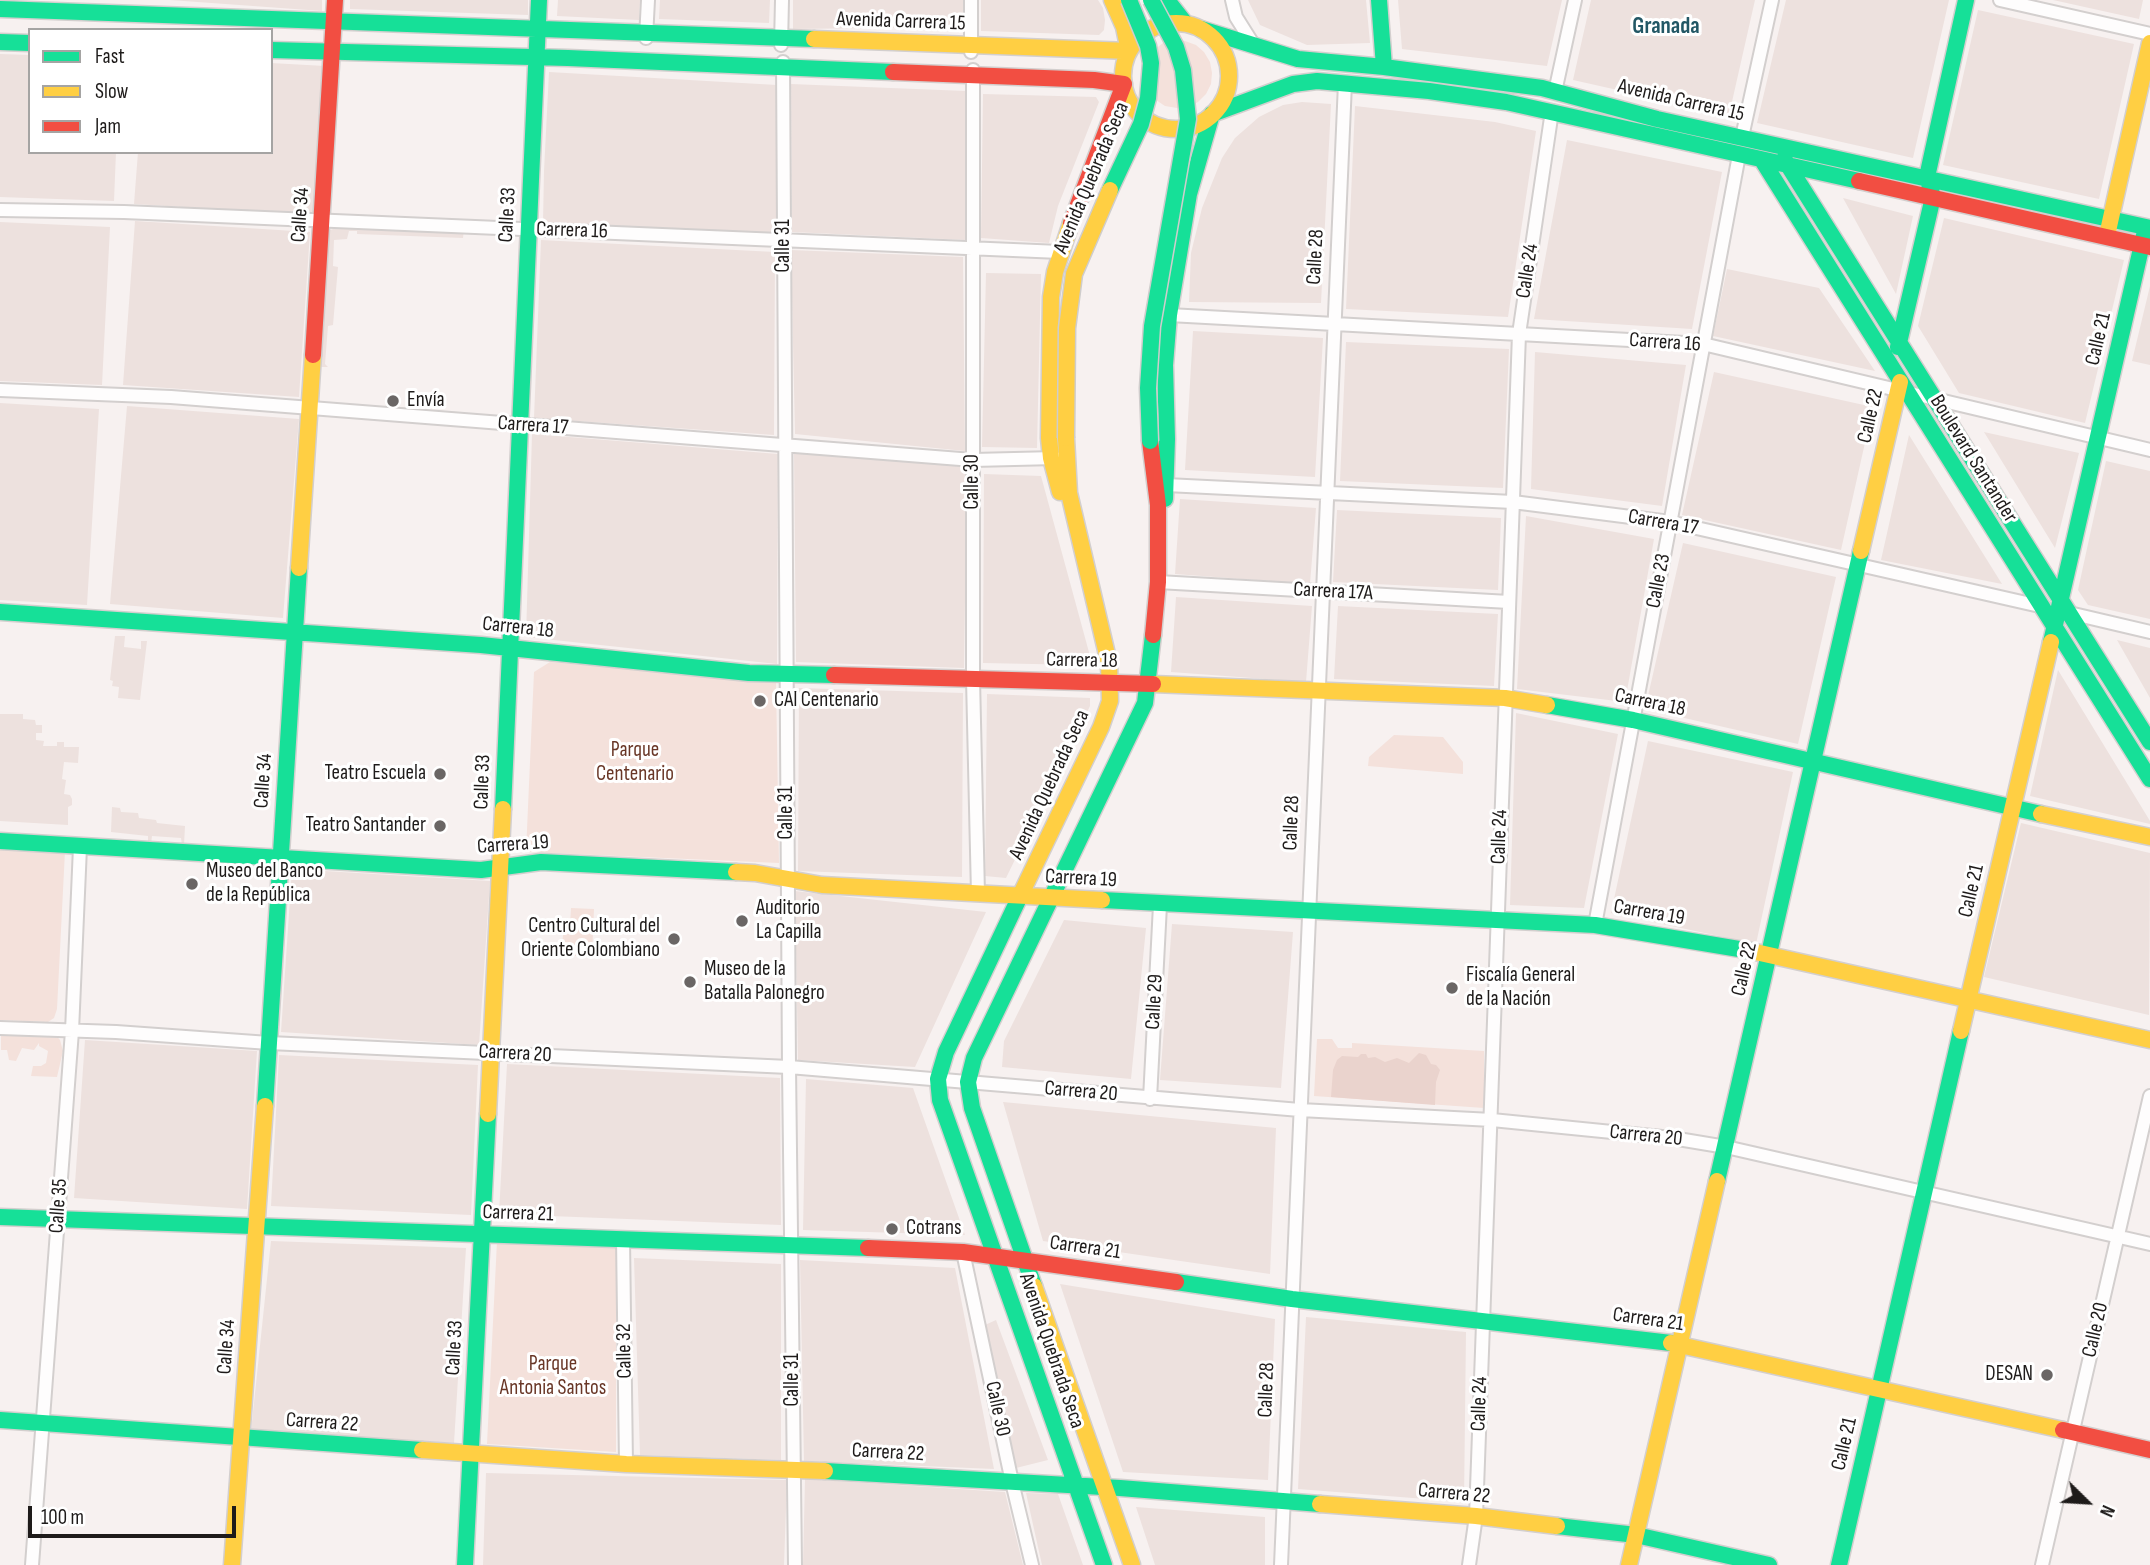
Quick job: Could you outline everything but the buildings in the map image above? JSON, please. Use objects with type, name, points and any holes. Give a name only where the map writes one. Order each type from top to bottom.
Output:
[{"type":"street","name":"Calle 34","points":[[232,1565],[269,1043],[335,0]]},
{"type":"street","name":"Calle 33","points":[[465,1565],[539,0]]},
{"type":"street","points":[[647,36],[648,0]]},
{"type":"street","points":[[781,42],[782,0]]},
{"type":"street","points":[[971,0],[971,48]]},
{"type":"street","points":[[1112,0],[1124,27],[1129,51]]},
{"type":"street","name":"Avenida Quebrada Seca","points":[[1104,1565],[940,1100],[938,1079],[946,1052],[1101,727],[1110,701],[1109,663],[1081,547],[1058,487],[1059,458],[1066,438],[1068,328],[1073,274],[1140,124],[1148,98],[1151,62],[1148,46],[1129,0]]},
{"type":"street","name":"Avenida Quebrada Seca","points":[[1132,1565],[972,1108],[968,1082],[974,1058],[1140,716],[1149,684],[1158,582],[1158,505],[1150,441],[1148,388],[1152,326],[1188,119],[1184,70],[1176,47],[1151,0]]},
{"type":"street","points":[[1167,0],[1193,26],[1214,39],[1223,52],[1228,68],[1228,85],[1223,101],[1212,114],[1187,128],[1172,129],[1145,119],[1135,109],[1124,84],[1124,67],[1129,51],[1139,38],[1153,28],[1169,23],[1193,26]]},
{"type":"street","points":[[1232,0],[1240,24],[1255,47]]},
{"type":"street","points":[[1379,0],[1384,66]]},
{"type":"street","points":[[1555,92],[1575,0]]},
{"type":"street","points":[[1742,137],[1772,0]]},
{"type":"street","name":"Calle 22","points":[[1629,1565],[1900,384],[1899,342],[1933,197],[1927,177],[1966,0]]},
{"type":"street","points":[[2000,0],[2150,34]]},
{"type":"street","name":"Avenida Carrera 15","points":[[0,9],[538,29],[781,42],[1129,51]]},
{"type":"street","name":"Avenida Carrera 15","points":[[1193,26],[1298,59],[1384,66],[1513,83],[1657,119],[2148,228]]},
{"type":"street","points":[[0,42],[28,43]]},
{"type":"street","points":[[2107,237],[2150,43]]},
{"type":"street","points":[[273,50],[973,72],[1124,84]]},
{"type":"street","name":"Calle 31","points":[[783,65],[794,1565]]},
{"type":"street","name":"Calle 30","points":[[973,72],[973,679],[978,894]]},
{"type":"street","name":"Avenida Carrera 15","points":[[1212,114],[1293,83],[1317,81],[1443,93],[1552,111],[2146,246]]},
{"type":"street","name":"Calle 28","points":[[1281,1565],[1345,83]]},
{"type":"street","points":[[1059,458],[1049,428],[1049,315],[1060,252],[1124,84]]},
{"type":"street","name":"Calle 24","points":[[1469,1565],[1476,1516],[1519,334],[1552,111]]},
{"type":"street","points":[[1158,582],[1166,485],[1165,365],[1169,315],[1189,194],[1212,114]]},
{"type":"street","name":"Boulevard Santander","points":[[1775,144],[1936,400],[2150,779]]},
{"type":"street","name":"Calle 23","points":[[1595,925],[1739,155]]},
{"type":"street","name":"Boulevard Santander","points":[[1762,160],[1900,384],[2150,741]]},
{"type":"street","name":"Carrera 16","points":[[0,210],[124,212],[1060,252]]},
{"type":"street","name":"Calle 21","points":[[1839,1565],[2057,611],[2097,438],[2146,246],[2148,228]]},
{"type":"street","name":"Carrera 16","points":[[1169,315],[1703,344],[1900,384],[1936,400],[2150,450]]},
{"type":"street","name":"Carrera 17","points":[[0,390],[170,397],[973,460],[1059,458]]},
{"type":"street","name":"Carrera 17","points":[[1166,485],[1513,502],[1670,522],[2150,632]]},
{"type":"street","name":"Carrera 17A","points":[[1158,582],[1509,601]]},
{"type":"street","name":"Carrera 18","points":[[0,612],[509,648],[787,675],[1149,684],[1505,698],[1633,720],[2012,808],[2150,837]]},
{"type":"street","name":"Carrera 19","points":[[0,841],[481,870],[541,862],[755,873],[822,885],[1160,905],[1595,925],[1769,954],[2150,1040]]},
{"type":"street","name":"Calle 35","points":[[32,1565],[72,1031],[80,847]]},
{"type":"street","name":"Calle 29","points":[[1150,1098],[1160,905]]},
{"type":"street","name":"Carrera 20","points":[[0,1028],[789,1067],[1300,1110],[1492,1120],[1672,1138],[1726,1147],[2150,1244]]},
{"type":"street","name":"Calle 20","points":[[2042,1565],[2150,1096]]},
{"type":"street","name":"Carrera 21","points":[[0,1217],[963,1252],[1292,1298],[1680,1345],[2150,1450]]},
{"type":"street","name":"Calle 32","points":[[623,1238],[626,1464]]},
{"type":"street","name":"Calle 30","points":[[963,1252],[1032,1565]]},
{"type":"street","name":"Carrera 22","points":[[0,1420],[626,1464],[793,1469],[1076,1485],[1476,1516],[1636,1535],[1769,1565]]},
{"type":"shaded area","points":[[170,0],[322,0],[322,11]]},
{"type":"shaded area","points":[[350,0],[528,0],[528,15],[350,9]]},
{"type":"shaded area","points":[[558,0],[640,0],[639,20],[557,16]]},
{"type":"shaded area","points":[[660,0],[770,0],[769,23],[659,19]]},
{"type":"shaded area","points":[[793,0],[963,0],[963,27],[793,29]]},
{"type":"shaded area","points":[[981,0],[1098,0],[1103,8],[1104,30],[1099,35],[981,31]]},
{"type":"shaded area","points":[[1248,0],[1366,0],[1370,43],[1307,45],[1260,25]]},
{"type":"shaded area","points":[[1398,0],[1562,0],[1547,66],[1402,49]]},
{"type":"shaded area","points":[[1591,0],[1755,0],[1729,115],[1573,80]]},
{"type":"shaded area","points":[[1786,0],[1949,0],[1913,158],[1757,123]]},
{"type":"shaded area","points":[[2053,0],[2143,0],[2139,19]]},
{"type":"shaded area","points":[[1978,10],[2134,44],[2099,199],[1943,165]]},
{"type":"shaded area","points":[[0,54],[28,55],[28,154],[116,154],[114,201],[0,197]]},
{"type":"shaded area","points":[[273,63],[325,66],[315,215],[134,204],[138,154],[273,154]]},
{"type":"shaded area","points":[[549,72],[777,85],[778,233],[543,223]]},
{"type":"shaded area","points":[[791,84],[966,91],[967,240],[792,232]]},
{"type":"shaded area","points":[[983,94],[1096,97],[1099,102],[1058,206],[1049,243],[981,238]]},
{"type":"shaded area","points":[[1302,102],[1331,104],[1321,303],[1189,302],[1191,253],[1202,208],[1222,158],[1235,138],[1259,117],[1283,105]]},
{"type":"shaded area","points":[[1355,106],[1495,122],[1536,131],[1508,317],[1346,309]]},
{"type":"shaded area","points":[[1567,140],[1722,172],[1692,329],[1534,319]]},
{"type":"shaded area","points":[[1843,198],[1913,216],[1896,294]]},
{"type":"shaded area","points":[[1944,218],[2124,260],[2085,423],[1959,393],[1918,326]]},
{"type":"shaded area","points":[[135,221],[310,232],[299,397],[123,385]]},
{"type":"shaded area","points":[[0,222],[110,227],[102,385],[0,381]]},
{"type":"shaded area","points":[[339,227],[464,229],[463,238],[357,234],[357,231],[349,231],[347,239],[334,240],[333,266],[338,267],[333,325],[328,326],[325,364],[328,367],[317,367],[327,231]]},
{"type":"shaded area","points":[[541,240],[775,252],[774,435],[534,418]]},
{"type":"shaded area","points":[[791,250],[963,257],[965,451],[795,434]]},
{"type":"shaded area","points":[[1727,269],[1819,288],[1875,371],[1713,336]]},
{"type":"shaded area","points":[[986,273],[1041,274],[1037,448],[982,447]]},
{"type":"shaded area","points":[[2150,286],[2150,365],[2132,361]]},
{"type":"shaded area","points":[[1193,331],[1323,338],[1315,477],[1185,470]]},
{"type":"shaded area","points":[[1346,342],[1509,349],[1503,488],[1340,481]]},
{"type":"shaded area","points":[[1535,352],[1686,365],[1662,506],[1531,489]]},
{"type":"shaded area","points":[[1714,372],[1873,407],[1841,550],[1682,515]]},
{"type":"shaded area","points":[[0,403],[99,409],[87,605],[0,600]]},
{"type":"shaded area","points":[[127,406],[299,419],[283,618],[110,604]]},
{"type":"shaded area","points":[[1984,432],[2079,453],[2055,548]]},
{"type":"shaded area","points":[[532,434],[778,454],[777,664],[526,637]]},
{"type":"shaded area","points":[[1909,435],[2002,584],[1881,560]]},
{"type":"shaded area","points":[[794,453],[967,466],[964,668],[796,662]]},
{"type":"shaded area","points":[[2106,461],[2150,471],[2150,619],[2088,605],[2078,590]]},
{"type":"shaded area","points":[[984,474],[1041,476],[1090,656],[1083,665],[983,663]]},
{"type":"shaded area","points":[[1180,499],[1316,508],[1310,584],[1175,574]]},
{"type":"shaded area","points":[[1337,510],[1501,518],[1498,590],[1333,582]]},
{"type":"shaded area","points":[[1526,516],[1654,539],[1625,702],[1517,689]]},
{"type":"shaded area","points":[[1683,543],[1836,577],[1798,744],[1645,709]]},
{"type":"shaded area","points":[[1176,597],[1312,606],[1306,682],[1171,672]]},
{"type":"shaded area","points":[[1338,606],[1498,614],[1494,686],[1334,679]]},
{"type":"shaded area","points":[[115,636],[125,636],[124,647],[141,649],[141,641],[147,641],[140,700],[118,698],[119,687],[112,686],[113,681],[110,680]]},
{"type":"shaded area","points":[[2117,640],[2150,648],[2150,698]]},
{"type":"shaded area","points":[[2058,670],[2150,821],[2150,824],[2030,796]]},
{"type":"shaded area","points":[[799,688],[963,693],[962,877],[798,871]]},
{"type":"shaded area","points":[[987,694],[1090,698],[1090,706],[1006,878],[985,876]]},
{"type":"shaded area","points":[[1516,713],[1618,734],[1584,908],[1510,905]]},
{"type":"shaded area","points":[[0,714],[23,714],[23,719],[35,720],[36,725],[42,725],[42,733],[36,733],[36,740],[44,741],[43,746],[57,746],[57,742],[64,742],[64,747],[79,747],[78,763],[64,762],[64,794],[70,795],[72,799],[72,805],[68,807],[68,825],[0,821]]},
{"type":"shaded area","points":[[1648,741],[1793,772],[1756,944],[1611,913]]},
{"type":"shaded area","points":[[112,807],[120,808],[121,812],[138,813],[139,818],[156,820],[157,823],[185,826],[184,845],[181,838],[152,836],[151,844],[148,844],[148,836],[111,832]]},
{"type":"shaded area","points":[[2021,823],[2150,853],[2149,1015],[1984,977]]},
{"type":"shaded area","points":[[292,869],[490,881],[479,1045],[281,1032]]},
{"type":"shaded area","points":[[795,891],[986,912],[915,1067],[798,1060]]},
{"type":"shaded area","points":[[1064,920],[1146,928],[1131,1079],[1002,1067],[1004,1041]]},
{"type":"shaded area","points":[[1172,924],[1293,932],[1281,1088],[1160,1080]]},
{"type":"shaded area","points":[[85,1040],[257,1051],[247,1209],[74,1198]]},
{"type":"shaded area","points":[[1419,1053],[1426,1055],[1431,1064],[1440,1070],[1436,1082],[1435,1105],[1331,1097],[1333,1070],[1342,1056],[1358,1057],[1366,1054],[1368,1058],[1375,1057],[1385,1062],[1397,1058],[1409,1063]]},
{"type":"shaded area","points":[[279,1055],[478,1065],[471,1215],[271,1206]]},
{"type":"shaded area","points":[[507,1064],[780,1078],[781,1225],[499,1214]]},
{"type":"shaded area","points":[[806,1079],[913,1088],[965,1235],[803,1230]]},
{"type":"shaded area","points":[[1003,1102],[1276,1128],[1270,1274],[1043,1241]]},
{"type":"shaded area","points":[[271,1241],[466,1248],[454,1443],[251,1431]]},
{"type":"shaded area","points":[[634,1258],[781,1264],[781,1460],[640,1455]]},
{"type":"shaded area","points":[[800,1260],[955,1268],[994,1469],[804,1461]]},
{"type":"shaded area","points":[[1060,1284],[1275,1319],[1268,1480],[1123,1472]]},
{"type":"shaded area","points":[[1306,1317],[1466,1332],[1464,1502],[1298,1489]]},
{"type":"shaded area","points":[[996,1320],[1048,1460],[1016,1468],[985,1325]]},
{"type":"shaded area","points":[[486,1473],[787,1480],[784,1565],[483,1565]]},
{"type":"shaded area","points":[[805,1479],[1005,1492],[1023,1565],[803,1565]]},
{"type":"shaded area","points":[[1026,1493],[1058,1494],[1083,1565],[1042,1565]]},
{"type":"shaded area","points":[[1136,1507],[1265,1517],[1265,1565],[1155,1565]]},
{"type":"green space","points":[[1174,40],[1196,45],[1210,62],[1211,84],[1198,102],[1188,107],[1165,106],[1156,100],[1154,50],[1163,43]]},
{"type":"green space","name":"Parque Centenario","points":[[550,662],[776,682],[779,863],[526,852],[534,672]]},
{"type":"green space","points":[[1394,735],[1443,737],[1463,762],[1463,774],[1368,766],[1369,757]]},
{"type":"green space","points":[[0,850],[65,851],[57,1009],[54,1018],[48,1022],[0,1020]]},
{"type":"green space","points":[[571,908],[594,909],[592,957],[561,955],[564,926],[570,925]]},
{"type":"green space","points":[[54,1033],[60,1040],[63,1051],[57,1077],[31,1076],[33,1066],[46,1063],[48,1051],[39,1046],[39,1043],[34,1050],[22,1048],[16,1061],[9,1060],[7,1050],[1,1050],[1,1035]]},
{"type":"green space","points":[[1317,1039],[1332,1039],[1338,1048],[1352,1048],[1352,1043],[1484,1051],[1484,1108],[1314,1096]]},
{"type":"green space","name":"Parque Antonia Santos","points":[[497,1241],[616,1245],[616,1452],[487,1444]]},
{"type":"traffic: fast","points":[[503,809],[539,0]]},
{"type":"traffic: fast","points":[[1110,190],[1141,124],[1148,98],[1151,63],[1148,46],[1129,0]]},
{"type":"traffic: fast","points":[[1150,441],[1148,388],[1152,326],[1188,119],[1183,70],[1176,47],[1151,0]]},
{"type":"traffic: fast","points":[[1167,0],[1185,23]]},
{"type":"traffic: fast","points":[[1379,0],[1384,67]]},
{"type":"traffic: fast","points":[[1898,347],[1933,197],[1927,177],[1966,0]]},
{"type":"traffic: fast","points":[[0,9],[814,39]]},
{"type":"traffic: fast","points":[[1201,29],[1298,59],[1384,67],[1542,88],[1657,119],[2150,228]]},
{"type":"traffic: fast","points":[[0,42],[28,43]]},
{"type":"traffic: fast","points":[[273,50],[568,58],[893,72]]},
{"type":"traffic: fast","points":[[1212,114],[1293,84],[1317,81],[1429,91],[1506,102],[1859,181]]},
{"type":"traffic: fast","points":[[1165,499],[1165,365],[1169,315],[1189,194],[1212,114]]},
{"type":"traffic: fast","points":[[1784,159],[2150,742]]},
{"type":"traffic: fast","points":[[1762,160],[2150,779]]},
{"type":"traffic: fast","points":[[2051,642],[2145,231]]},
{"type":"traffic: fast","points":[[1717,1181],[1861,551]]},
{"type":"traffic: fast","points":[[265,1106],[299,568]]},
{"type":"traffic: fast","points":[[0,612],[481,645],[749,673],[834,675]]},
{"type":"traffic: fast","points":[[1034,1286],[972,1108],[968,1082],[974,1058],[1145,703],[1153,635]]},
{"type":"traffic: fast","points":[[1547,705],[1633,720],[2041,814]]},
{"type":"traffic: fast","points":[[0,841],[481,870],[541,862],[736,872]]},
{"type":"traffic: fast","points":[[1021,894],[946,1052],[938,1079],[940,1100],[1104,1565]]},
{"type":"traffic: fast","points":[[1102,900],[1595,925],[1751,951]]},
{"type":"traffic: fast","points":[[1839,1565],[1961,1031]]},
{"type":"traffic: fast","points":[[465,1565],[488,1114]]},
{"type":"traffic: fast","points":[[0,1217],[868,1248]]},
{"type":"traffic: fast","points":[[1176,1282],[1292,1299],[1671,1343]]},
{"type":"traffic: fast","points":[[0,1420],[422,1450]]},
{"type":"traffic: fast","points":[[825,1471],[1120,1488],[1320,1504]]},
{"type":"traffic: fast","points":[[1557,1526],[1636,1535],[1769,1565]]},
{"type":"traffic: slow","points":[[1112,0],[1124,27],[1129,51]]},
{"type":"traffic: slow","points":[[1176,23],[1196,27],[1213,39],[1225,56],[1229,76],[1225,96],[1213,113],[1196,125],[1176,129],[1156,125],[1139,113],[1127,96],[1123,76],[1127,56],[1139,39],[1156,27],[1176,23]]},
{"type":"traffic: slow","points":[[814,39],[1129,51]]},
{"type":"traffic: slow","points":[[2108,231],[2150,43]]},
{"type":"traffic: slow","points":[[1066,438],[1067,328],[1074,274],[1110,190]]},
{"type":"traffic: slow","points":[[1060,492],[1049,438],[1051,297],[1055,272],[1071,223]]},
{"type":"traffic: slow","points":[[299,568],[313,355]]},
{"type":"traffic: slow","points":[[1861,551],[1900,382]]},
{"type":"traffic: slow","points":[[1021,894],[1101,727],[1110,701],[1109,663],[1069,493],[1066,438]]},
{"type":"traffic: slow","points":[[1961,1031],[2051,642]]},
{"type":"traffic: slow","points":[[1153,684],[1505,698],[1547,705]]},
{"type":"traffic: slow","points":[[488,1114],[503,809]]},
{"type":"traffic: slow","points":[[2041,814],[2150,837]]},
{"type":"traffic: slow","points":[[736,872],[822,885],[1102,900]]},
{"type":"traffic: slow","points":[[1751,951],[2150,1040]]},
{"type":"traffic: slow","points":[[232,1565],[265,1106]]},
{"type":"traffic: slow","points":[[1629,1565],[1717,1181]]},
{"type":"traffic: slow","points":[[1034,1286],[1132,1565]]},
{"type":"traffic: slow","points":[[1671,1343],[2063,1430]]},
{"type":"traffic: slow","points":[[422,1450],[626,1464],[825,1471]]},
{"type":"traffic: slow","points":[[1320,1504],[1476,1516],[1557,1526]]},
{"type":"traffic: jam","points":[[313,355],[335,0]]},
{"type":"traffic: jam","points":[[893,72],[1094,80],[1124,84]]},
{"type":"traffic: jam","points":[[1071,223],[1124,84]]},
{"type":"traffic: jam","points":[[1859,181],[2150,247]]},
{"type":"traffic: jam","points":[[1150,441],[1158,505],[1158,582],[1153,635]]},
{"type":"traffic: jam","points":[[834,675],[1153,684]]},
{"type":"traffic: jam","points":[[868,1248],[963,1252],[1176,1282]]},
{"type":"traffic: jam","points":[[2063,1430],[2150,1450]]},
{"type":"place","name":"Envía","points":[[393,401]]},
{"type":"place","name":"CAI Centenario","points":[[760,701]]},
{"type":"place","name":"Teatro Escuela","points":[[440,774]]},
{"type":"place","name":"Teatro Santander","points":[[440,826]]},
{"type":"place","name":"Museo del Banco de la República","points":[[192,884]]},
{"type":"place","name":"Auditorio La Capilla","points":[[742,921]]},
{"type":"place","name":"Centro Cultural del Oriente Colombiano","points":[[674,939]]},
{"type":"place","name":"Museo de la Batalla Palonegro","points":[[690,982]]},
{"type":"place","name":"Fiscalía General de la Nación","points":[[1452,988]]},
{"type":"place","name":"Cotrans","points":[[892,1229]]},
{"type":"place","name":"DESAN","points":[[2047,1375]]},
{"type":"district","name":"Granada","points":[[1666,27]]}]
